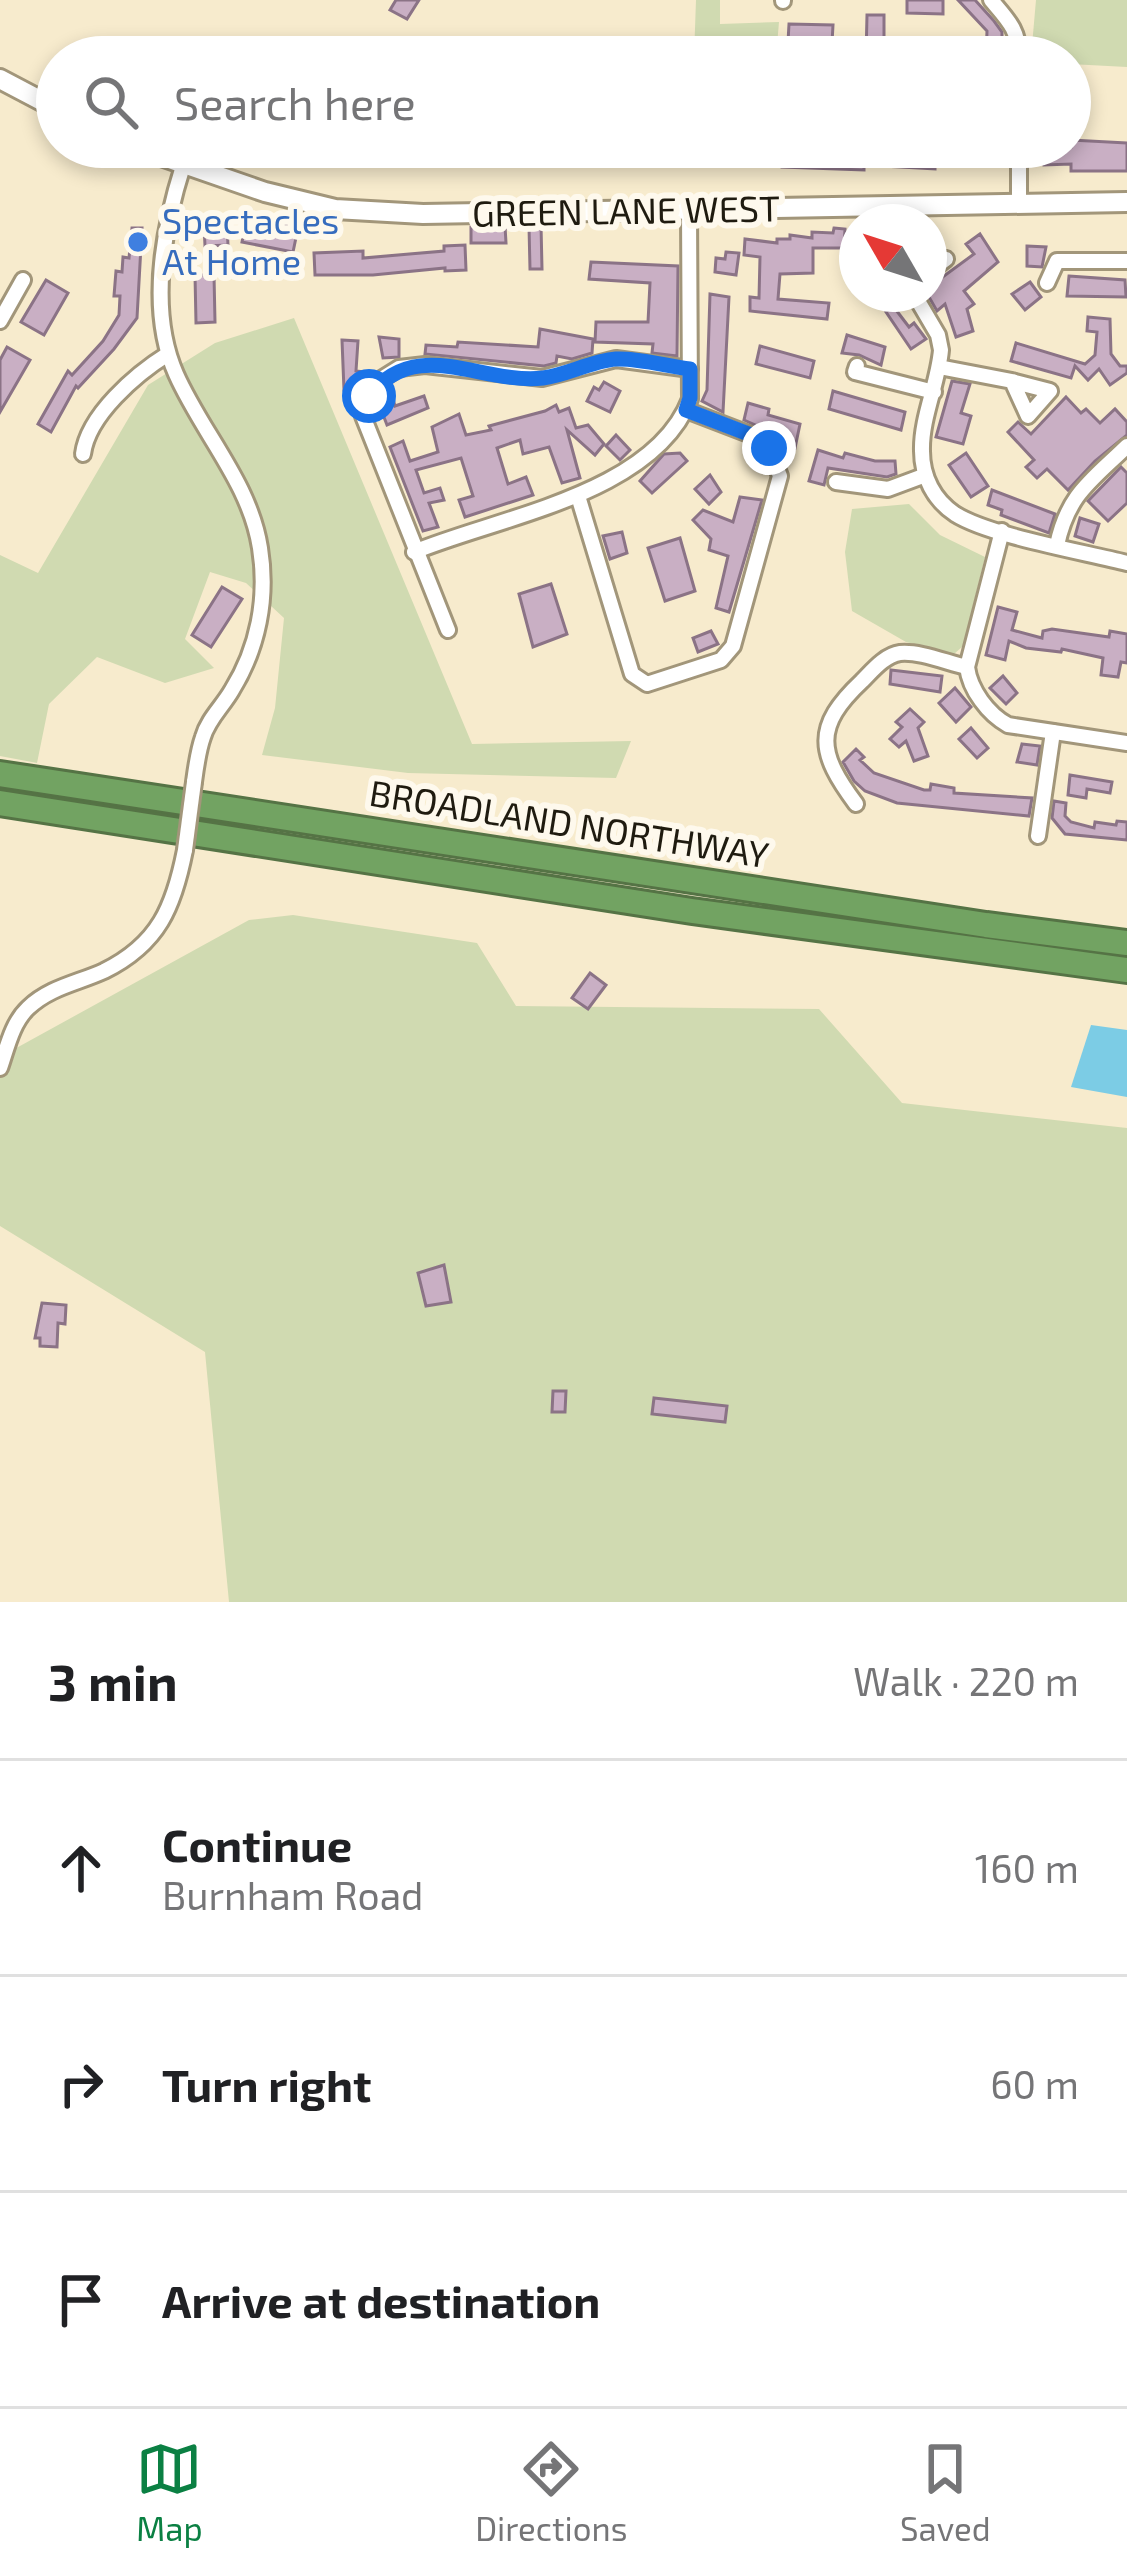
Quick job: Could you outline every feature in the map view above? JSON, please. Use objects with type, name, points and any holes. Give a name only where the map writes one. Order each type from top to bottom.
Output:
[{"type":"highway","name":"BROADLAND NORTHWAY","points":[[0,774],[986,926],[1127,943]]},
{"type":"highway","name":"BROADLAND NORTHWAY","points":[[0,803],[692,911],[1127,970]]},
{"type":"street","points":[[991,0],[1019,36]]},
{"type":"street","points":[[0,79],[36,98]]},
{"type":"street","points":[[0,1068],[15,1025],[27,1009],[60,986],[105,970],[137,949],[165,920],[175,900],[202,738],[244,670],[256,639],[262,600],[260,547],[241,489],[177,377],[163,325],[162,272],[182,168]]},
{"type":"street","name":"GREEN LANE WEST","points":[[190,168],[334,209],[423,214],[839,213]]},
{"type":"street","points":[[1019,168],[1019,203]]},
{"type":"street","name":"GREEN LANE WEST","points":[[947,210],[1127,202]]},
{"type":"street","points":[[414,552],[578,496],[632,466],[682,418],[690,398],[689,211]]},
{"type":"street","points":[[1047,284],[1058,261],[1127,261]]},
{"type":"street","points":[[0,321],[23,280]]},
{"type":"street","points":[[925,312],[938,335],[940,367],[921,446],[923,476],[953,513],[1002,531],[1127,563]]},
{"type":"street","points":[[83,454],[94,424],[168,354]]},
{"type":"street","points":[[448,630],[363,416],[369,396],[383,378],[399,368],[425,365],[542,378],[616,359],[690,369]]},
{"type":"street","points":[[857,366],[855,372],[934,392]]},
{"type":"street","points":[[940,367],[1012,382]]},
{"type":"street","points":[[578,496],[632,674],[647,684],[721,660],[733,646],[780,476],[769,448],[759,438],[686,410]]},
{"type":"street","points":[[1057,545],[1073,498],[1127,446]]},
{"type":"street","points":[[836,482],[888,490],[923,476]]},
{"type":"street","points":[[1002,531],[967,667],[969,680],[994,718],[1008,725],[1127,743]]},
{"type":"street","points":[[856,805],[838,779],[825,746],[826,726],[833,712],[883,661],[901,653],[967,667]]},
{"type":"street","points":[[1038,836],[1053,732]]},
{"type":"green space","points":[[696,0],[720,0],[720,24],[779,22],[778,36],[695,36]]},
{"type":"green space","points":[[1036,0],[1127,0],[1127,67],[1091,65],[1091,36],[1033,36]]},
{"type":"green space","points":[[294,318],[472,744],[631,741],[616,778],[408,773],[262,755],[275,708],[284,618],[246,583],[210,572],[185,639],[214,668],[165,683],[97,657],[49,704],[37,763],[0,756],[0,555],[38,573],[148,385],[215,343]]},
{"type":"green space","points":[[909,504],[940,535],[985,557],[963,646],[954,654],[906,642],[852,611],[845,552],[852,509]]},
{"type":"green space","points":[[293,915],[477,943],[516,1006],[819,1009],[902,1103],[1127,1128],[1127,1602],[229,1602],[205,1352],[0,1226],[0,1057],[249,920]]},
{"type":"water","points":[[1091,1025],[1127,1030],[1127,1097],[1071,1087]]},
{"type":"building","points":[[396,0],[419,0],[407,19],[390,10]]},
{"type":"building","points":[[907,0],[943,0],[943,14],[907,13]]},
{"type":"building","points":[[958,0],[975,0],[1002,36],[987,36]]},
{"type":"building","points":[[867,15],[884,15],[884,36],[866,36]]},
{"type":"building","points":[[789,24],[833,25],[832,36],[788,36]]},
{"type":"building","points":[[1091,141],[1127,143],[1127,171],[1071,171],[1091,168]]},
{"type":"building","points":[[247,217],[298,228],[293,252],[242,242]]},
{"type":"building","points":[[227,224],[228,245],[205,246],[204,225]]},
{"type":"building","points":[[541,225],[542,269],[530,269],[529,226]]},
{"type":"building","points":[[505,226],[506,243],[471,243],[471,227]]},
{"type":"building","points":[[132,228],[142,228],[137,318],[76,386],[51,432],[38,424],[68,371],[72,375],[103,341],[119,315],[120,296],[114,296],[116,271],[122,272],[123,257],[129,258]]},
{"type":"building","points":[[839,228],[839,248],[813,248],[813,273],[780,274],[778,299],[829,303],[827,319],[750,311],[750,297],[759,298],[760,257],[744,255],[745,239],[777,243],[790,235],[812,238],[812,232],[833,233]]},
{"type":"building","points":[[980,234],[998,262],[964,291],[974,304],[967,309],[973,331],[956,337],[947,310],[947,274],[974,254],[966,244]]},
{"type":"building","points":[[465,245],[466,270],[315,275],[314,253],[363,251],[363,258]]},
{"type":"building","points":[[1027,246],[1046,247],[1042,267],[1027,266]]},
{"type":"building","points":[[726,252],[739,253],[736,275],[715,272],[716,258],[725,259]]},
{"type":"building","points":[[591,262],[678,266],[677,356],[652,353],[653,344],[595,342],[596,322],[648,322],[650,283],[589,279]]},
{"type":"building","points":[[195,275],[214,275],[215,322],[196,323]]},
{"type":"building","points":[[1069,276],[1125,280],[1126,297],[1067,296]]},
{"type":"building","points":[[46,280],[68,293],[44,335],[21,322]]},
{"type":"building","points":[[1030,282],[1041,297],[1025,310],[1012,294]]},
{"type":"building","points":[[710,294],[729,297],[723,412],[702,401],[707,390]]},
{"type":"building","points":[[886,312],[898,312],[909,327],[914,323],[926,339],[911,349]]},
{"type":"building","points":[[1088,317],[1110,319],[1111,354],[1120,366],[1127,366],[1127,373],[1110,385],[1099,369],[1088,380],[1075,366],[1071,378],[1011,361],[1016,343],[1085,364],[1095,355],[1097,332],[1087,331]]},
{"type":"building","points":[[540,329],[593,339],[592,353],[572,359],[557,356],[556,363],[544,366],[425,354],[426,345],[457,347],[458,342],[538,347]]},
{"type":"building","points":[[847,335],[885,347],[881,365],[842,353]]},
{"type":"building","points":[[379,337],[399,339],[399,357],[383,358]]},
{"type":"building","points":[[342,340],[358,341],[356,371],[365,372],[359,391],[344,390]]},
{"type":"building","points":[[760,346],[814,361],[810,378],[756,364]]},
{"type":"building","points":[[7,347],[30,360],[0,412],[0,360]]},
{"type":"building","points":[[952,381],[970,384],[961,413],[971,416],[963,444],[936,437]]},
{"type":"building","points":[[604,382],[620,391],[610,412],[587,401],[594,387],[599,390]]},
{"type":"building","points":[[833,391],[905,412],[901,430],[829,409]]},
{"type":"building","points":[[424,396],[428,408],[387,425],[379,404],[393,399],[395,406]]},
{"type":"building","points":[[1066,397],[1100,423],[1115,409],[1127,422],[1127,435],[1068,490],[1047,469],[1037,478],[1026,467],[1034,460],[1008,432],[1018,422],[1031,434]]},
{"type":"building","points":[[748,403],[769,409],[768,415],[800,424],[795,448],[744,420]]},
{"type":"building","points":[[556,405],[559,412],[569,408],[576,428],[588,425],[604,444],[595,455],[567,430],[580,478],[562,483],[549,447],[523,454],[520,440],[497,448],[508,484],[526,477],[533,495],[465,517],[459,500],[473,496],[461,458],[416,470],[424,493],[440,488],[444,500],[429,503],[438,527],[423,531],[390,447],[403,441],[410,461],[438,452],[432,427],[459,414],[466,435]]},
{"type":"building","points":[[616,435],[630,450],[620,460],[606,446]]},
{"type":"building","points":[[818,450],[843,458],[845,453],[895,461],[896,474],[887,477],[828,468],[824,485],[809,481]]},
{"type":"building","points":[[680,453],[687,461],[652,493],[640,481],[664,454]]},
{"type":"building","points":[[966,453],[988,486],[971,497],[949,465]]},
{"type":"building","points":[[1121,467],[1127,473],[1127,503],[1108,521],[1088,501]]},
{"type":"building","points":[[710,475],[721,492],[709,504],[695,489]]},
{"type":"building","points":[[992,490],[1055,514],[1049,533],[1001,515],[1002,510],[988,505]]},
{"type":"building","points":[[740,497],[762,500],[729,612],[716,608],[728,556],[709,550],[711,539],[693,520],[703,510],[733,522]]},
{"type":"building","points":[[1080,518],[1099,524],[1093,542],[1075,536]]},
{"type":"building","points":[[622,532],[627,553],[610,559],[603,536]]},
{"type":"building","points":[[680,538],[695,591],[665,601],[648,548]]},
{"type":"building","points":[[551,584],[567,634],[533,647],[519,594]]},
{"type":"building","points":[[222,587],[242,599],[211,647],[192,635]]},
{"type":"building","points":[[998,607],[1017,612],[1012,630],[1042,638],[1043,631],[1052,629],[1109,637],[1110,631],[1127,634],[1127,663],[1121,662],[1118,677],[1101,675],[1103,658],[1062,649],[1026,648],[1009,641],[1005,660],[986,655]]},
{"type":"building","points":[[711,631],[718,644],[698,652],[693,638]]},
{"type":"building","points":[[891,670],[942,676],[940,692],[890,684]]},
{"type":"building","points":[[1003,676],[1017,693],[1006,704],[990,688]]},
{"type":"building","points":[[955,688],[971,707],[956,722],[939,703]]},
{"type":"building","points":[[910,709],[924,722],[918,728],[928,756],[914,761],[906,741],[899,747],[890,739],[902,727],[896,722]]},
{"type":"building","points":[[971,728],[988,748],[977,758],[959,739]]},
{"type":"building","points":[[1022,744],[1040,746],[1037,765],[1017,762]]},
{"type":"building","points":[[856,749],[874,773],[924,790],[930,790],[931,784],[954,788],[954,793],[1032,798],[1029,816],[897,803],[865,791],[843,762]]},
{"type":"building","points":[[1070,775],[1112,782],[1110,793],[1087,789],[1086,798],[1068,795]]},
{"type":"building","points":[[1054,801],[1066,803],[1065,816],[1071,822],[1094,828],[1095,822],[1127,822],[1127,840],[1065,834],[1052,818]]},
{"type":"building","points":[[590,973],[606,985],[588,1009],[572,998]]},
{"type":"building","points":[[444,1265],[451,1302],[426,1306],[418,1273]]},
{"type":"building","points":[[42,1303],[66,1305],[65,1324],[58,1323],[57,1347],[40,1346],[40,1338],[35,1338]]},
{"type":"building","points":[[553,1391],[566,1391],[565,1412],[552,1412]]},
{"type":"building","points":[[654,1398],[727,1406],[725,1422],[652,1414]]},
{"type":"place","name":"Spectacles At Home","points":[[138,242]]},
{"type":"route","points":[[369,396],[383,378],[399,368],[425,365],[542,378],[616,359],[690,369],[686,410],[759,438],[769,448]]}]
